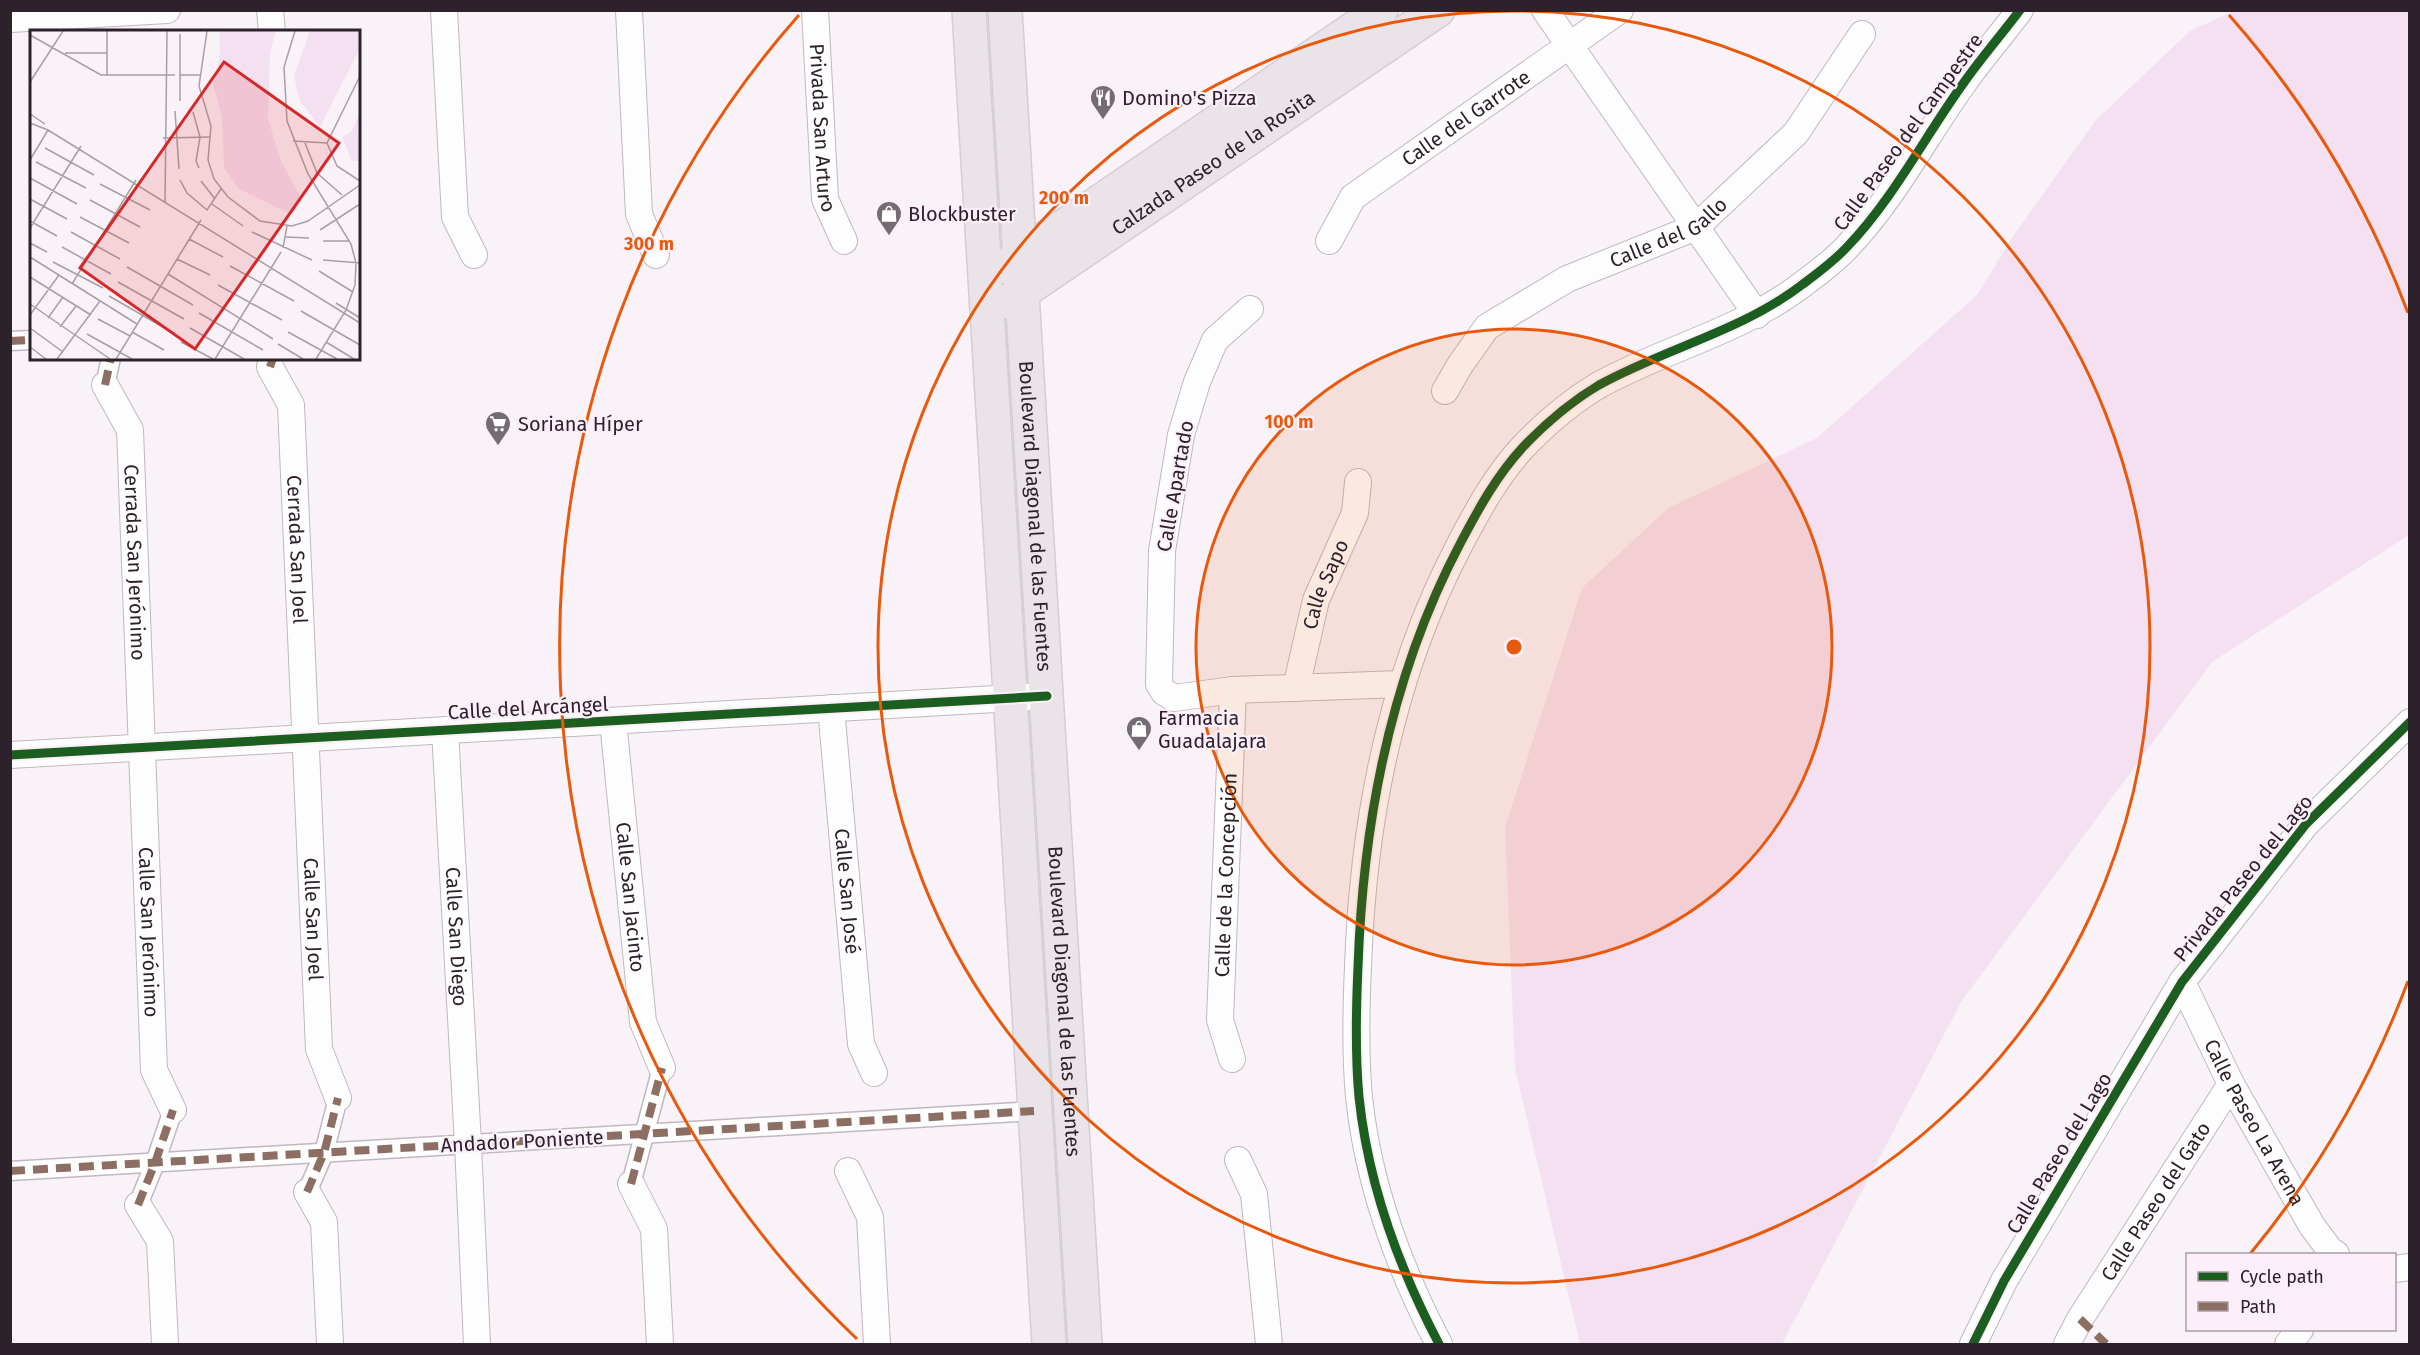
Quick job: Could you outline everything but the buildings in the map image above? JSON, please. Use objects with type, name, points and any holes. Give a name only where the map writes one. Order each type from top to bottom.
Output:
[{"type":"main road","name":"Boulevard Diagonal de las Fuentes","points":[[969,10],[1049,1344]]},
{"type":"main road","name":"Boulevard Diagonal de las Fuentes","points":[[1005,10],[1085,1344]]},
{"type":"main road","name":"Calzada Paseo de la Rosita","points":[[985,279],[1381,10]]},
{"type":"main road","name":"Calzada Paseo de la Rosita","points":[[987,317],[1438,10]]},
{"type":"street","points":[[10,19],[107,19],[167,10]]},
{"type":"street","points":[[270,10],[272,30]]},
{"type":"street","points":[[444,10],[456,217],[474,255]]},
{"type":"street","points":[[629,10],[639,214],[656,255]]},
{"type":"street","name":"Privada San Arturo","points":[[815,10],[825,199],[844,241]]},
{"type":"street","points":[[1545,10],[1757,315]]},
{"type":"street","name":"Calle del Garrote","points":[[1329,241],[1353,196],[1620,10]]},
{"type":"street","name":"Calle Paseo del Campestre","points":[[1439,1344],[1421,1310],[1390,1234],[1371,1163],[1359,1098],[1356,1014],[1359,927],[1366,857],[1401,684],[1420,630],[1445,573],[1485,498],[1522,448],[1556,416],[1595,387],[1757,315],[1802,286],[1846,249],[1882,206],[1965,81],[2020,10]]},
{"type":"street","name":"Calle del Gallo","points":[[1445,391],[1487,327],[1567,279],[1696,227],[1796,133],[1862,34]]},
{"type":"street","name":"Calle Apartado","points":[[1233,690],[1174,698],[1164,692],[1160,684],[1162,551],[1181,435],[1197,382],[1215,340],[1250,309]]},
{"type":"street","points":[[10,341],[30,340]]},
{"type":"street","points":[[105,384],[111,360]]},
{"type":"street","name":"Cerrada San Joel","points":[[272,363],[291,405],[306,737]]},
{"type":"street","name":"Cerrada San Jerónimo","points":[[105,384],[130,430],[142,748]]},
{"type":"street","name":"Calle Sapo","points":[[1296,688],[1316,600],[1355,513],[1358,482]]},
{"type":"street","points":[[1233,690],[1401,684]]},
{"type":"street","name":"Calle de la Concepción","points":[[1232,1059],[1220,1020],[1233,690]]},
{"type":"street","name":"Calle del Arcángel","points":[[10,755],[1047,696]]},
{"type":"street","name":"Calle San José","points":[[831,708],[861,1044],[874,1073]]},
{"type":"street","name":"Calle San Jacinto","points":[[614,721],[643,1022],[662,1068]]},
{"type":"street","name":"Privada Paseo del Lago","points":[[2182,982],[2306,824],[2409,722]]},
{"type":"street","name":"Calle San Diego","points":[[445,730],[477,1344]]},
{"type":"street","name":"Calle San Joel","points":[[306,737],[319,1049],[338,1098]]},
{"type":"street","name":"Calle San Jerónimo","points":[[142,748],[154,1070],[173,1110]]},
{"type":"street","name":"Calle Paseo La Arena","points":[[2182,982],[2231,1084],[2312,1226],[2334,1253]]},
{"type":"street","name":"Calle Paseo del Lago","points":[[1972,1344],[2004,1281],[2182,982]]},
{"type":"street","points":[[660,1344],[654,1229],[631,1184],[662,1068]]},
{"type":"street","name":"Calle Paseo del Gato","points":[[2067,1344],[2080,1319],[2231,1084]]},
{"type":"street","points":[[330,1344],[324,1222],[307,1192],[324,1153],[338,1098]]},
{"type":"street","points":[[165,1344],[160,1241],[138,1204],[156,1163],[173,1110]]},
{"type":"street","name":"Andador Poniente","points":[[10,1171],[1034,1111]]},
{"type":"street","points":[[1238,1160],[1254,1194],[1269,1344]]},
{"type":"street","points":[[848,1171],[870,1217],[877,1344]]},
{"type":"street","points":[[2288,1344],[2298,1331]]},
{"type":"shaded area","points":[[2236,10],[2409,11],[2409,535],[2212,662],[1961,1002],[1782,1344],[1580,1344],[1515,1068],[1505,827],[1582,588],[1668,508],[1817,438],[1977,295],[2012,238],[2095,121],[2190,31]]},
{"type":"marked path","points":[[10,341],[30,340]]},
{"type":"marked path","points":[[105,385],[111,360]]},
{"type":"marked path","points":[[270,367],[272,360]]},
{"type":"marked path","points":[[631,1184],[662,1068]]},
{"type":"marked path","points":[[307,1192],[324,1153],[338,1098]]},
{"type":"marked path","points":[[138,1205],[173,1110]]},
{"type":"marked path","points":[[10,1171],[1034,1111]]},
{"type":"marked path","points":[[2080,1319],[2106,1344]]},
{"type":"cycle path","points":[[1439,1344],[1398,1255],[1378,1193],[1363,1129],[1356,1032],[1361,912],[1366,857],[1375,802],[1399,695],[1416,643],[1437,592],[1468,529],[1497,480],[1523,447],[1559,413],[1589,391],[1624,372],[1755,314],[1803,284],[1842,252],[1880,208],[1950,102],[2020,10]]},
{"type":"cycle path","points":[[10,755],[1047,696]]},
{"type":"cycle path","points":[[1973,1344],[2004,1281],[2182,982],[2306,824],[2410,722]]},
{"type":"place","name":"Domino's Pizza","points":[[1103,121]]},
{"type":"place","name":"Blockbuster","points":[[889,237]]},
{"type":"place","name":"Soriana Híper","points":[[498,447]]},
{"type":"place","name":"Farmacia Guadalajara","points":[[1139,752]]}]
